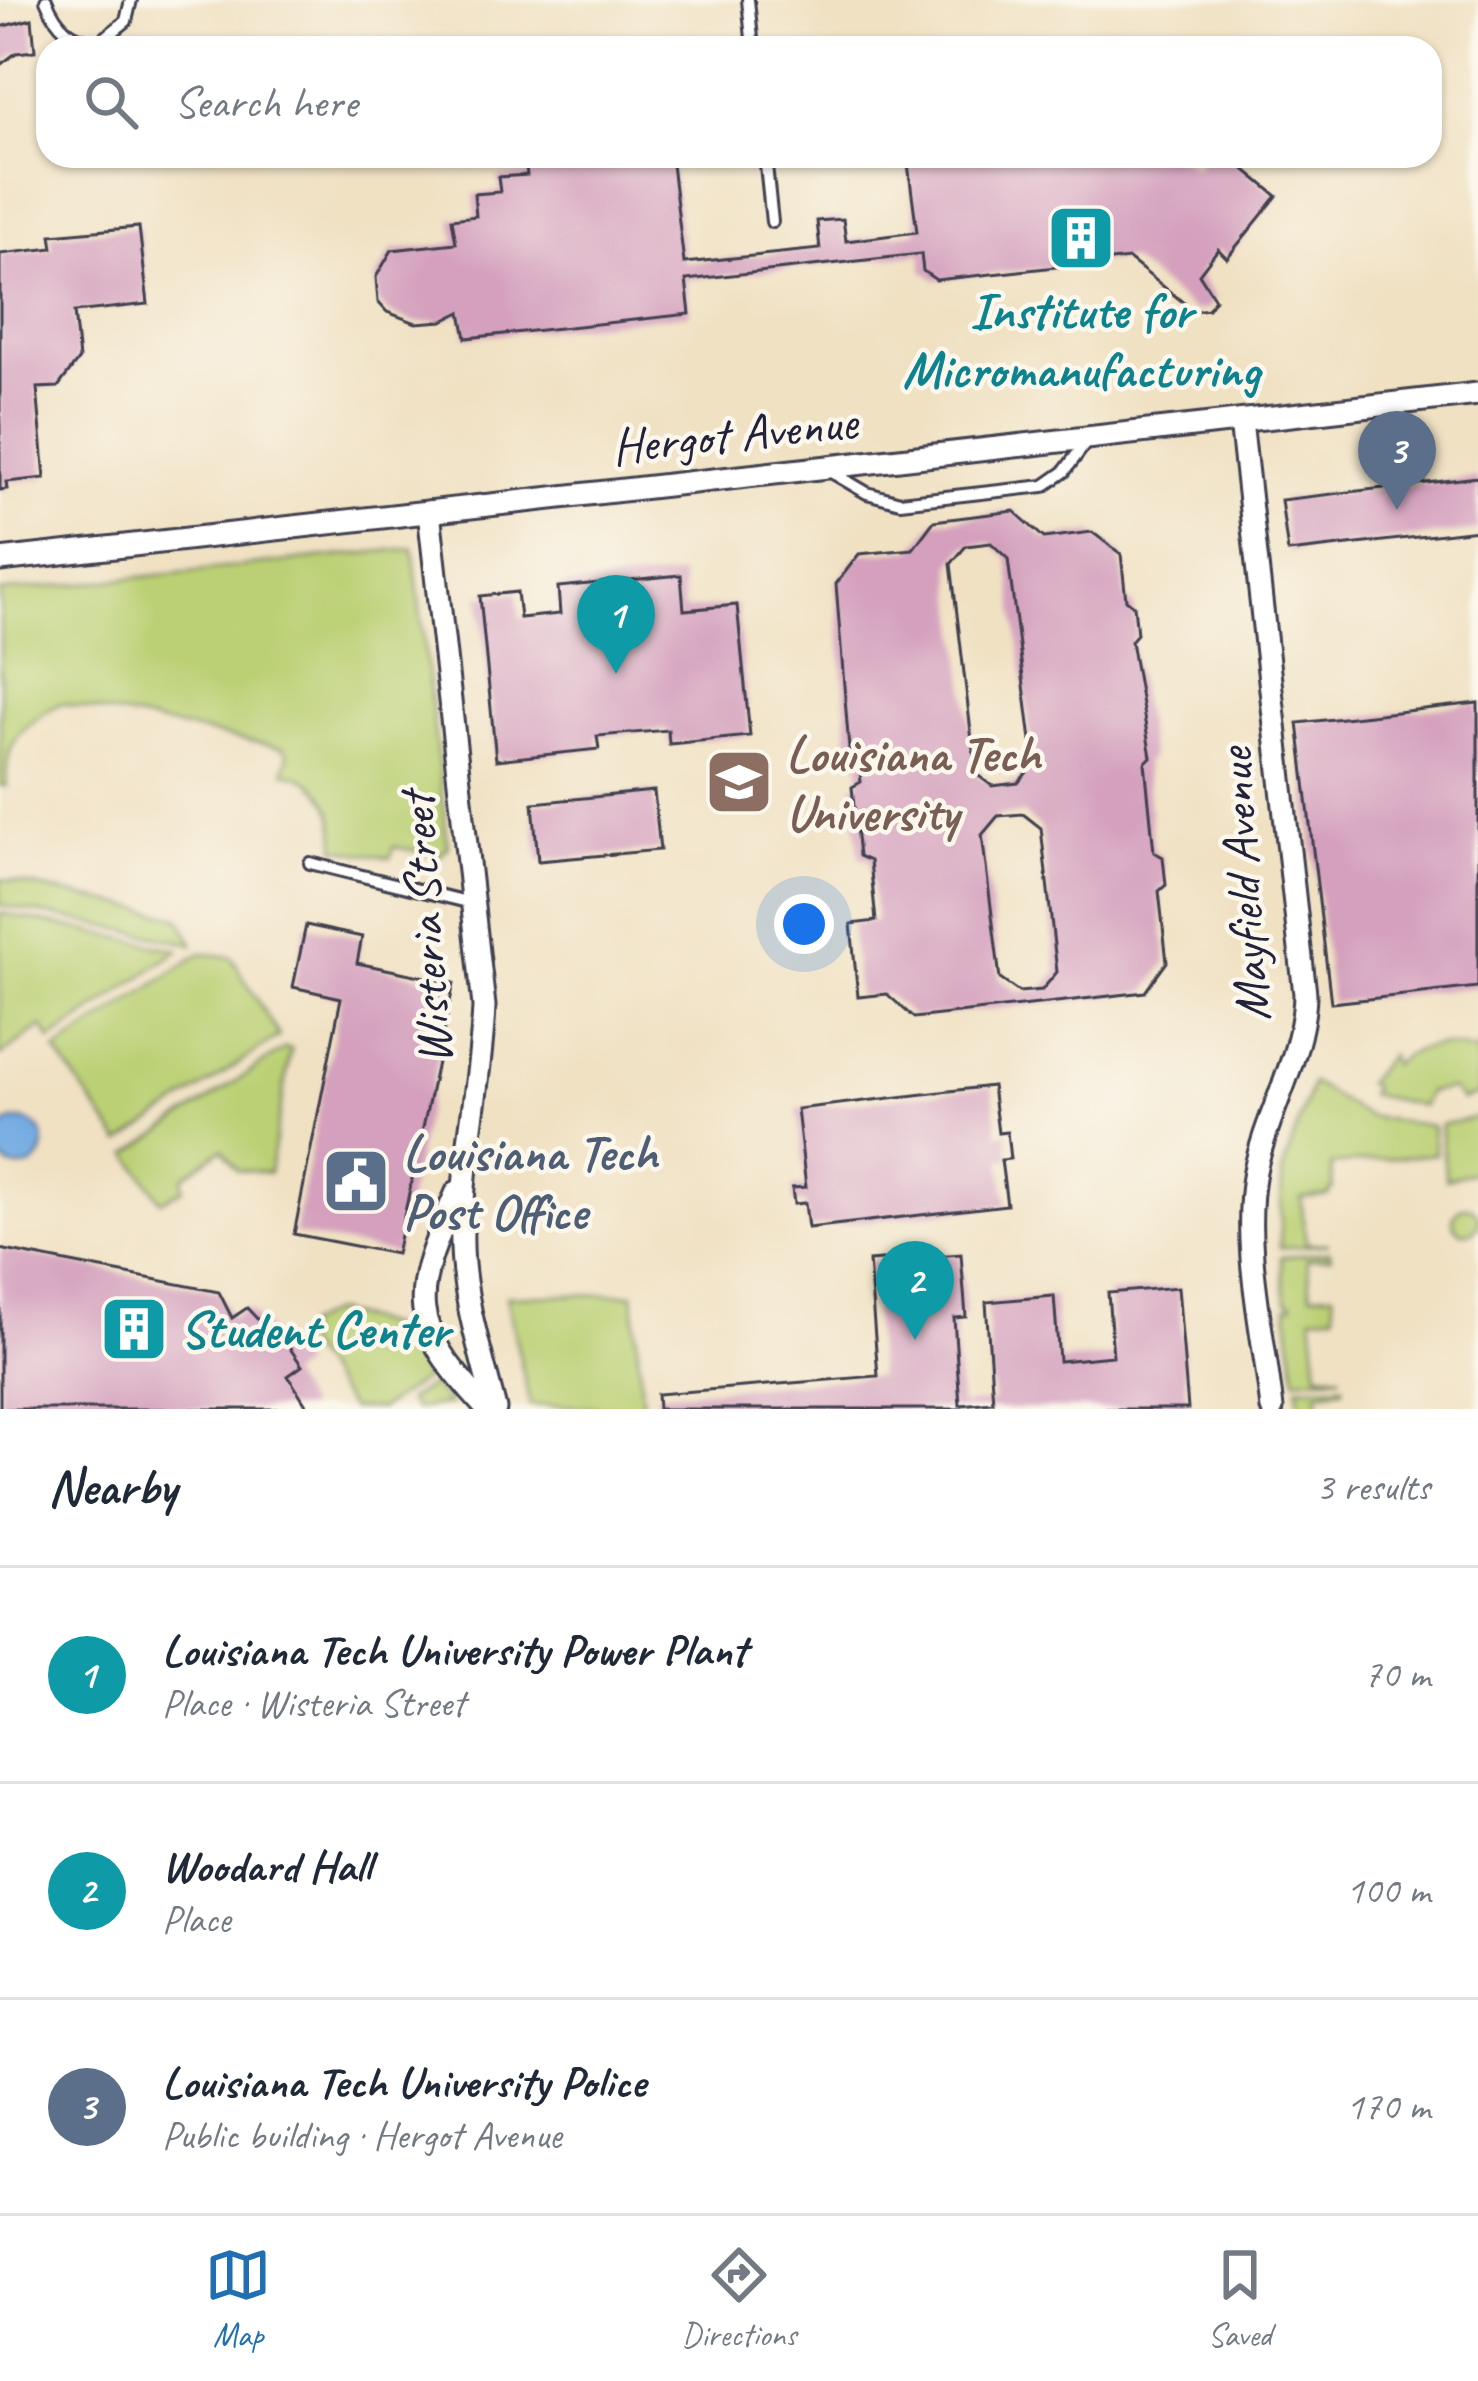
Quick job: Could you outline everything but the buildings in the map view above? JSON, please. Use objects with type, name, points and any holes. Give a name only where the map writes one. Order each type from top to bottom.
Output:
[{"type":"street","name":"Hergot Avenue","points":[[0,560],[1478,394]]},
{"type":"street","name":"Mayfield Avenue","points":[[1241,421],[1305,994],[1300,1034],[1262,1144],[1251,1198],[1272,1409]]},
{"type":"street","name":"Wisteria Street","points":[[429,512],[484,1006],[480,1081],[464,1175],[462,1252],[491,1409]]},
{"type":"street","points":[[464,1175],[425,1264],[422,1299],[439,1355],[491,1409]]},
{"type":"lane","points":[[46,0],[59,26],[72,36]]},
{"type":"lane","points":[[107,36],[126,21],[131,0]]},
{"type":"lane","points":[[748,0],[752,36]]},
{"type":"lane","points":[[766,168],[772,222]]},
{"type":"lane","points":[[825,469],[867,493],[900,502],[1044,487],[1064,472],[1089,438]]},
{"type":"lane","points":[[310,863],[474,904]]},
{"type":"green space","points":[[413,548],[448,847],[441,855],[394,847],[390,858],[336,848],[331,809],[309,782],[284,772],[288,754],[284,748],[61,703],[19,736],[8,757],[7,786],[0,786],[0,592]]},
{"type":"green space","points":[[0,879],[179,917],[193,944],[0,905]]},
{"type":"green space","points":[[0,913],[179,950],[51,1040],[42,1026],[0,1056]]},
{"type":"green space","points":[[201,953],[231,957],[279,1036],[121,1143],[56,1051]]},
{"type":"green space","points":[[1478,1044],[1478,1094],[1462,1100],[1452,1089],[1428,1092],[1423,1106],[1369,1094],[1373,1087],[1366,1083],[1390,1055],[1392,1065],[1422,1049],[1444,1046],[1477,1053]]},
{"type":"green space","points":[[285,1048],[291,1049],[269,1173],[238,1170],[222,1149],[183,1177],[183,1189],[161,1201],[129,1154]]},
{"type":"green space","points":[[1312,1083],[1367,1116],[1432,1126],[1435,1154],[1331,1165],[1333,1188],[1328,1195],[1301,1198],[1306,1243],[1329,1244],[1280,1248],[1282,1173]]},
{"type":"green space","points":[[1478,1117],[1478,1171],[1446,1179],[1440,1125]]},
{"type":"green space","points":[[1466,1207],[1479,1220],[1466,1233],[1453,1220]]},
{"type":"green space","points":[[1330,1252],[1331,1257],[1307,1259],[1311,1294],[1333,1293],[1335,1313],[1312,1316],[1318,1373],[1342,1375],[1296,1379],[1287,1307],[1293,1305],[1286,1300],[1281,1257]]},
{"type":"green space","points":[[633,1294],[643,1409],[530,1405],[506,1296]]},
{"type":"green space","points":[[333,1311],[400,1330],[426,1378],[380,1409],[350,1409],[303,1342],[305,1325]]},
{"type":"green space","points":[[432,1385],[449,1404],[414,1409],[408,1400]]},
{"type":"green space","points":[[1343,1385],[1343,1389],[1318,1392],[1319,1409],[1300,1409],[1298,1387]]},
{"type":"water","points":[[11,1122],[29,1122],[42,1135],[42,1153],[29,1166],[11,1166],[-1,1155],[-1,1133]]},
{"type":"place","name":"Institute for Micromanufacturing","points":[[1081,238]]},
{"type":"place","name":"Louisiana Tech University Police","points":[[1397,510]]},
{"type":"place","name":"Louisiana Tech University Power Plant","points":[[616,674]]},
{"type":"place","name":"Louisiana Tech University","points":[[739,782]]},
{"type":"place","name":"Louisiana Tech Post Office","points":[[356,1181]]},
{"type":"place","name":"Student Center","points":[[134,1329]]},
{"type":"place","name":"Woodard Hall","points":[[915,1340]]}]
